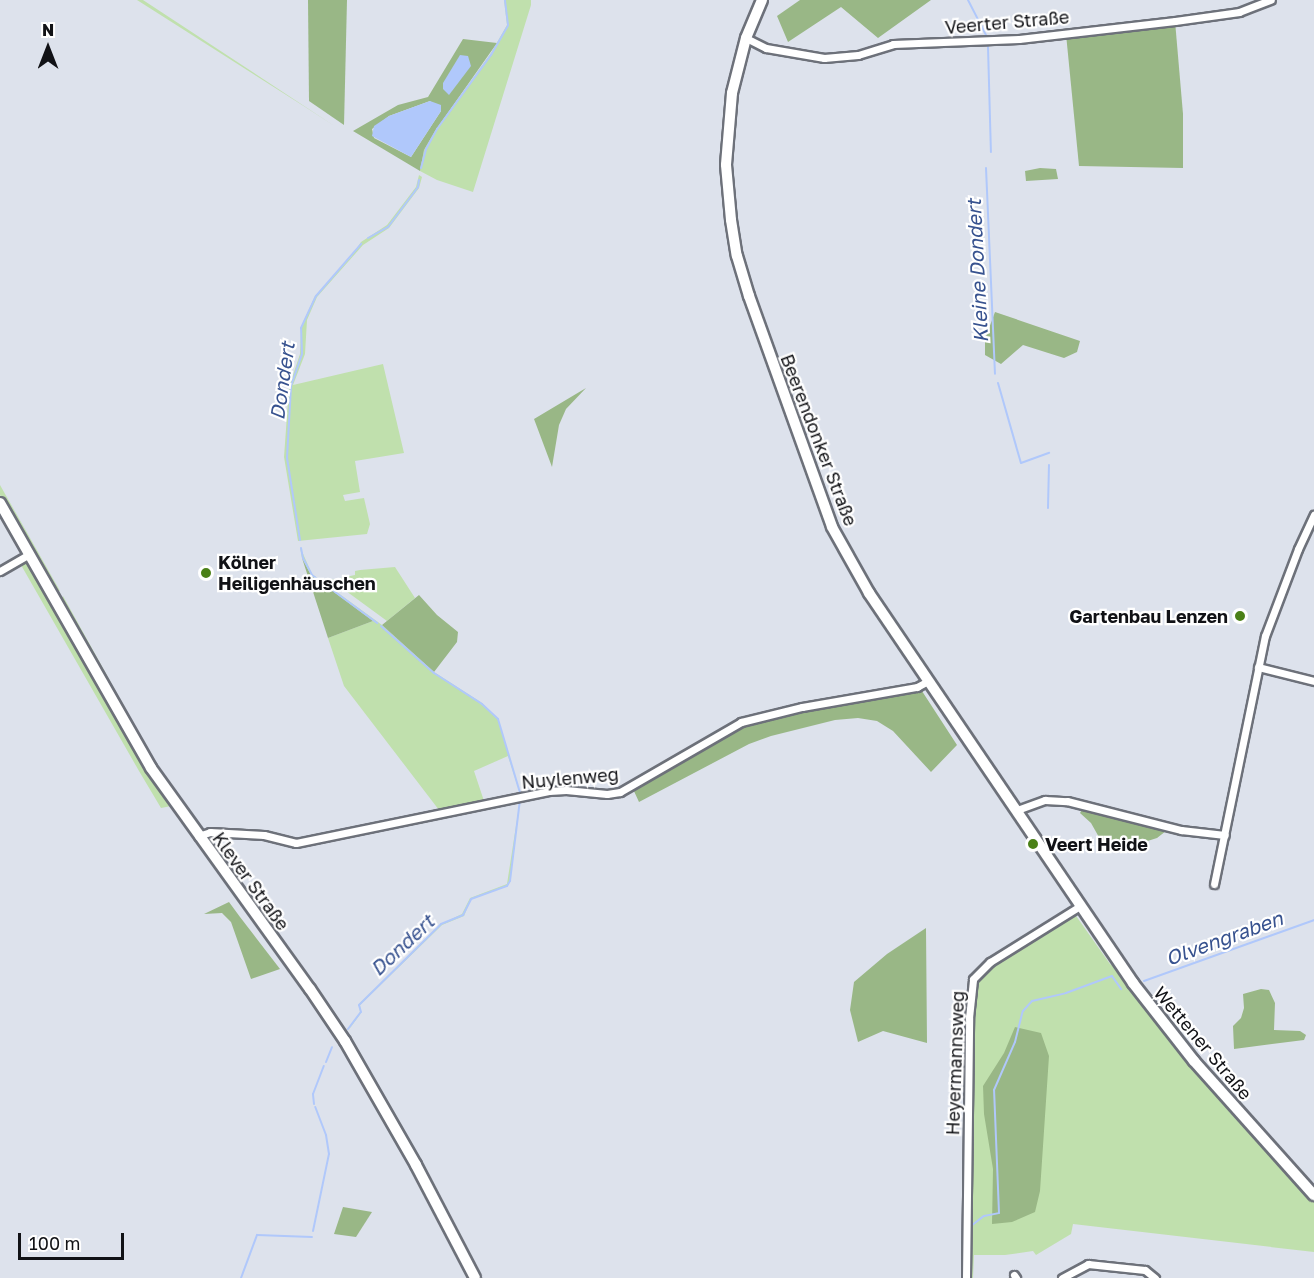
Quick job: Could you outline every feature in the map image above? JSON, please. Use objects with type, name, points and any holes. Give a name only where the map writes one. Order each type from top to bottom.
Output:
[{"type":"street","points":[[746,38],[762,0]]},
{"type":"street","name":"Veerter Straße","points":[[746,38],[766,48],[824,58],[858,55],[893,44],[1019,39],[1186,19],[1239,12],[1271,0]]},
{"type":"street","name":"Beerendonker Straße","points":[[746,38],[732,93],[727,138],[728,190],[737,256],[817,490],[850,561],[1038,844]]},
{"type":"street","name":"Klever Straße","points":[[0,503],[152,768],[345,1041],[416,1166],[475,1278]]},
{"type":"street","points":[[1214,884],[1226,835],[1258,667],[1275,606],[1314,514]]},
{"type":"street","points":[[0,571],[30,554]]},
{"type":"street","points":[[1258,667],[1314,681]]},
{"type":"street","name":"Nuylenweg","points":[[198,836],[210,832],[264,835],[296,843],[549,791],[566,790],[607,794],[620,792],[741,722],[802,707],[917,687],[928,681]]},
{"type":"street","points":[[1017,810],[1045,800],[1067,801],[1181,830],[1226,835]]},
{"type":"street","name":"Wettener Straße","points":[[1038,844],[1133,983],[1194,1061],[1314,1195]]},
{"type":"street","name":"Heyermannsweg","points":[[966,1278],[969,1018],[973,980],[990,962],[1080,906]]},
{"type":"street","points":[[1062,1278],[1088,1264],[1145,1270],[1155,1278]]},
{"type":"green space","points":[[137,0],[143,0],[336,127],[302,105]]},
{"type":"green space","points":[[308,0],[347,0],[344,125],[309,101]]},
{"type":"green space","points":[[504,0],[531,0],[531,5],[473,192],[437,180],[420,171],[424,150],[435,131],[491,53],[507,25]]},
{"type":"green space","points":[[800,0],[931,0],[878,38],[841,7],[788,42],[777,16]]},
{"type":"green space","points":[[1175,21],[1183,114],[1183,168],[1079,166],[1066,34]]},
{"type":"green space","points":[[463,39],[497,43],[435,131],[424,150],[420,171],[353,131],[398,105],[428,97]],"holes":[[[430,101],[441,111],[411,157],[374,138],[372,129],[389,116]]]},
{"type":"green space","points":[[1040,168],[1056,169],[1058,179],[1026,181],[1025,171]]},
{"type":"green space","points":[[419,175],[422,177],[419,188],[389,228],[363,245],[317,297],[307,320],[305,354],[293,385],[383,364],[404,453],[355,461],[360,492],[343,495],[345,501],[364,498],[370,524],[367,534],[298,541],[284,457],[289,387],[300,354],[301,327],[315,296],[351,257],[361,242],[387,225],[416,187]]},
{"type":"green space","points":[[995,312],[1080,341],[1077,352],[1064,358],[1023,345],[1001,364],[985,355],[985,339]]},
{"type":"green space","points":[[586,388],[566,409],[559,425],[552,467],[534,419]]},
{"type":"green space","points":[[0,485],[60,591],[55,590],[0,495]]},
{"type":"green space","points":[[300,547],[312,574],[382,625],[434,672],[482,703],[498,719],[520,794],[508,756],[474,771],[484,801],[439,810],[344,686],[328,638],[373,621],[311,575],[302,558]]},
{"type":"green space","points":[[302,558],[311,575],[373,621],[328,638]]},
{"type":"green space","points":[[21,562],[30,563],[144,764],[171,806],[161,808],[21,565]]},
{"type":"green space","points":[[395,567],[415,598],[387,621],[331,580],[355,575],[355,571]]},
{"type":"green space","points":[[419,595],[437,615],[458,632],[457,642],[434,672],[382,625]]},
{"type":"green space","points":[[63,596],[156,764],[181,800],[178,802],[153,764],[61,601]]},
{"type":"green space","points":[[920,688],[957,745],[931,772],[893,731],[877,721],[858,718],[835,720],[749,744],[639,802],[633,789],[742,724],[802,710]]},
{"type":"green space","points":[[520,800],[510,882],[507,886],[471,899],[464,916],[442,925],[360,1005],[361,1013],[348,1031],[360,1012],[359,1004],[441,924],[462,914],[470,898],[507,884]]},
{"type":"green space","points":[[1083,808],[1166,831],[1157,838],[1113,852],[1100,839],[1091,823],[1080,813]]},
{"type":"green space","points":[[229,902],[280,969],[251,979],[231,922],[222,913],[204,914]]},
{"type":"green space","points":[[1074,913],[1110,964],[1136,981],[1189,1050],[1314,1202],[1314,1252],[1073,1224],[1071,1234],[1036,1255],[1033,1251],[1005,1255],[974,1255],[973,1278],[968,1278],[976,980],[991,964]]},
{"type":"green space","points":[[926,928],[927,1043],[883,1031],[858,1042],[850,1010],[854,982],[887,954]]},
{"type":"green space","points":[[1261,989],[1269,990],[1275,1003],[1274,1030],[1300,1031],[1306,1035],[1304,1040],[1234,1049],[1233,1026],[1241,1018],[1244,1008],[1243,994]]},
{"type":"green space","points":[[1015,1027],[1041,1033],[1049,1056],[1040,1191],[1035,1212],[1012,1222],[992,1224],[993,1169],[984,1114],[983,1086],[1004,1053]]},
{"type":"green space","points":[[343,1207],[372,1212],[356,1237],[334,1234]]},
{"type":"water","points":[[460,55],[468,56],[471,66],[449,95],[443,89],[443,83]]},
{"type":"water","points":[[430,101],[441,105],[441,111],[411,157],[372,136],[374,126],[389,116]]},
{"type":"waterway","name":"Dondert","points":[[421,168],[426,149],[437,129],[491,55],[508,25],[505,0]]},
{"type":"waterway","name":"Kleine Dondert","points":[[968,0],[987,37]]},
{"type":"waterway","name":"Kleine Dondert","points":[[988,47],[991,152]]},
{"type":"waterway","name":"Kleine Dondert","points":[[986,168],[995,374]]},
{"type":"waterway","name":"Dondert","points":[[368,238],[388,227],[418,187],[419,180]]},
{"type":"waterway","name":"Dondert","points":[[300,540],[287,458],[291,386],[302,354],[301,328],[316,296],[361,244]]},
{"type":"waterway","name":"Kleine Dondert","points":[[998,383],[1021,463],[1049,453]]},
{"type":"waterway","name":"Kleine Dondert","points":[[1048,508],[1049,465]]},
{"type":"waterway","name":"Dondert","points":[[301,548],[303,558],[312,575],[377,623]]},
{"type":"waterway","name":"Dondert","points":[[381,626],[434,673],[482,704],[498,719],[520,793]]},
{"type":"waterway","name":"Dondert","points":[[348,1029],[361,1012],[359,1005],[441,924],[463,915],[471,899],[507,886],[510,881],[520,800]]},
{"type":"waterway","name":"Olvengraben","points":[[1144,981],[1314,920]]},
{"type":"waterway","name":"Olvengraben","points":[[971,1231],[971,1226],[984,1216],[999,1213],[994,1090],[1015,1042],[1023,1011],[1032,1001],[1066,993],[1112,976],[1121,989]]},
{"type":"waterway","name":"Dondert","points":[[326,1062],[332,1047]]},
{"type":"waterway","name":"Dondert","points":[[314,1104],[313,1094],[324,1066]]},
{"type":"waterway","name":"Dondert","points":[[313,1231],[329,1154],[326,1135],[315,1107]]},
{"type":"waterway","name":"Dondert","points":[[241,1278],[257,1235],[312,1237]]},
{"type":"waterway","name":"Olvengraben","points":[[971,1235],[971,1278]]},
{"type":"place","name":"Kölner Heiligenhäuschen","points":[[206,573]]},
{"type":"place","name":"Gartenbau Lenzen","points":[[1240,616]]},
{"type":"place","name":"Veert Heide","points":[[1033,844]]}]
